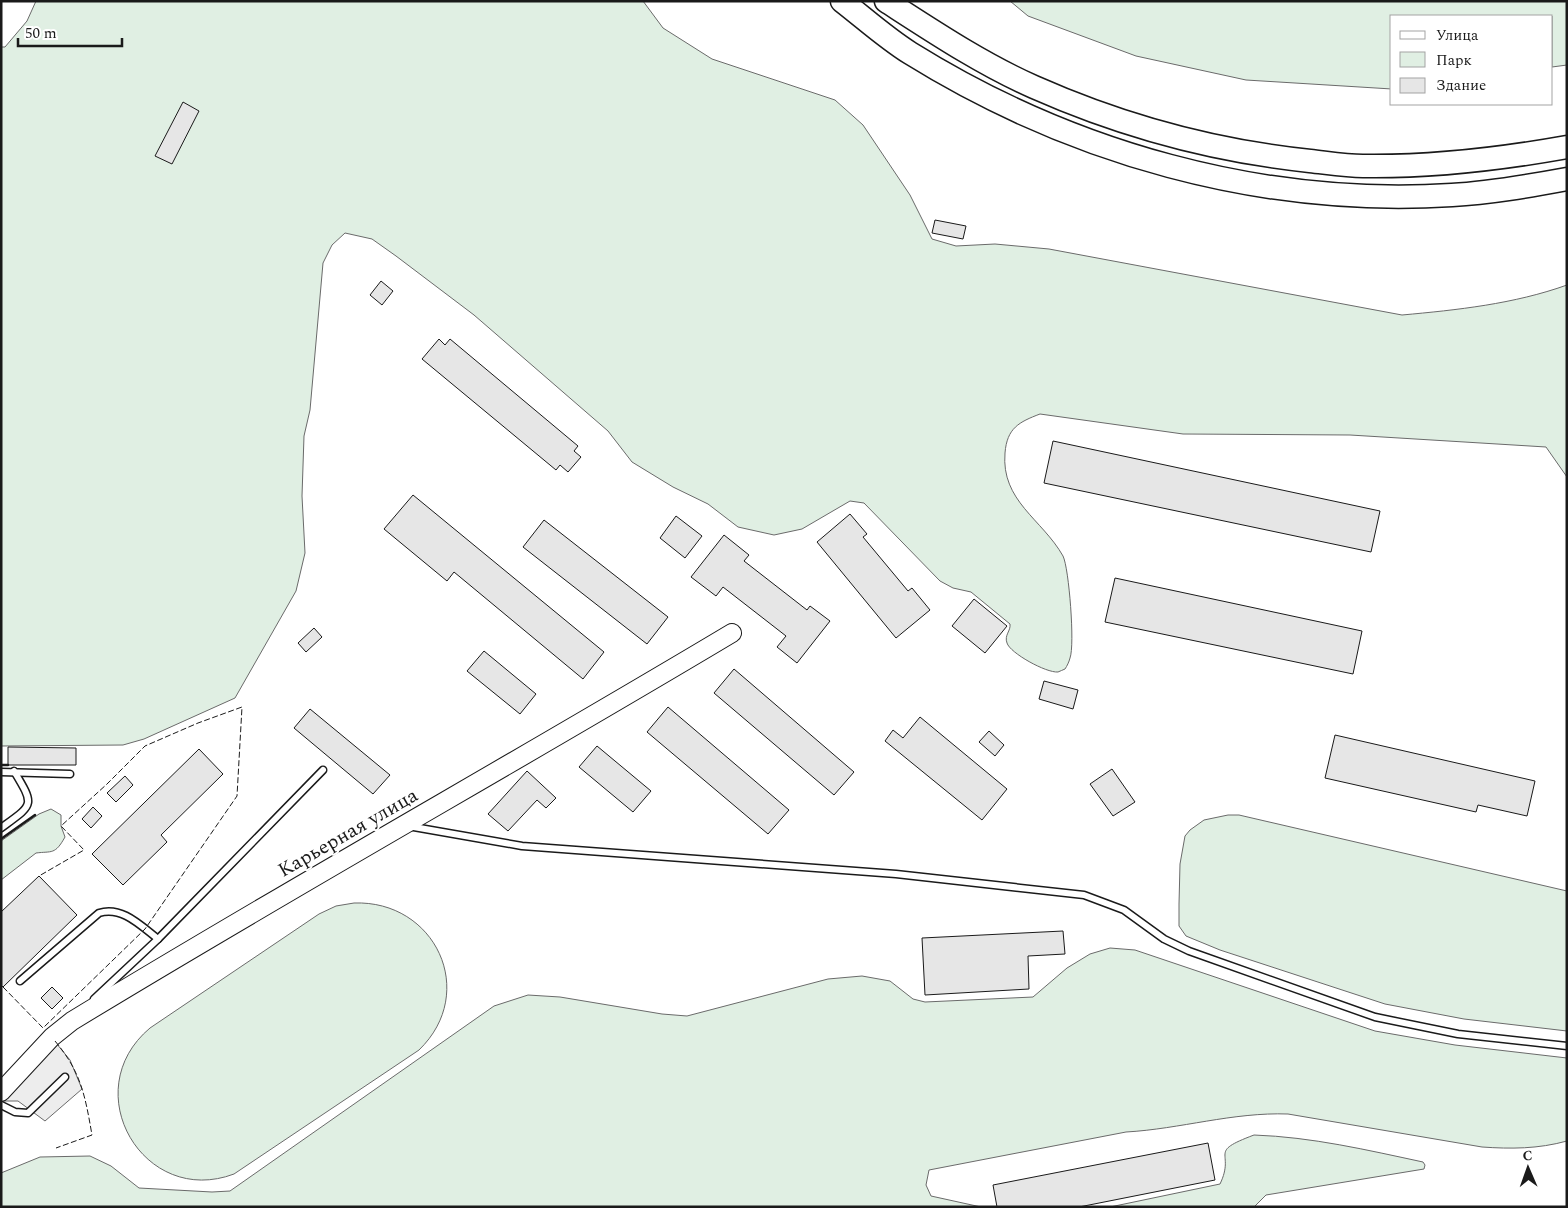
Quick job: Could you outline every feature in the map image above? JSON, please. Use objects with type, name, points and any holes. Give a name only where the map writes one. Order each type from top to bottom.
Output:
[{"type":"highway","points":[[842,1],[908,52],[992,100],[1089,140],[1152,162],[1196,173],[1292,190],[1412,197],[1490,191],[1567,179]]},
{"type":"highway","points":[[886,1],[958,48],[1033,87],[1134,126],[1237,152],[1361,166],[1413,165],[1493,159],[1567,147]]},
{"type":"street","name":"Карьерная улица","points":[[1,1092],[52,1037],[72,1021],[218,931],[405,826],[732,633]]},
{"type":"lane","points":[[72,1021],[158,939],[324,770]]},
{"type":"lane","points":[[1,828],[25,810],[29,804],[29,797],[14,771]]},
{"type":"lane","points":[[1,772],[70,774]]},
{"type":"lane","points":[[405,826],[522,846],[896,874],[1084,895],[1124,910],[1164,939],[1189,951],[1375,1018],[1458,1034],[1567,1046]]},
{"type":"lane","points":[[20,981],[99,913],[109,910],[122,913],[158,939]]},
{"type":"lane","points":[[1,1105],[15,1112],[28,1113],[65,1077]]},
{"type":"green space","points":[[36,1],[643,1],[663,28],[712,59],[835,100],[863,125],[910,195],[932,239],[956,246],[995,244],[1049,249],[1402,315],[1506,302],[1567,285],[1567,477],[1546,447],[1350,435],[1183,434],[1040,414],[1020,423],[1011,432],[1006,444],[1005,470],[1009,484],[1016,497],[1054,543],[1063,556],[1065,563],[1071,607],[1071,650],[1065,669],[1058,672],[1052,671],[1037,666],[1015,652],[1006,640],[1010,624],[971,592],[953,588],[940,581],[864,503],[850,501],[802,529],[774,535],[738,527],[708,504],[673,487],[632,462],[608,431],[474,315],[396,256],[372,239],[345,233],[332,245],[323,263],[310,410],[304,436],[302,496],[305,553],[296,591],[235,698],[144,739],[123,745],[1,746],[1,47],[5,47],[27,21]]},
{"type":"green space","points":[[1010,1],[1567,1],[1567,65],[1553,67],[1553,15],[1390,15],[1390,89],[1246,80],[1136,56],[1028,16]]},
{"type":"green space","points":[[51,809],[61,815],[61,826],[65,837],[62,843],[53,851],[36,853],[1,880],[1,841],[39,814]]},
{"type":"green space","points":[[1228,815],[1239,815],[1567,891],[1567,1031],[1464,1019],[1385,1004],[1220,950],[1186,936],[1179,926],[1180,864],[1185,836],[1204,820]]},
{"type":"green space","points":[[354,903],[383,906],[407,917],[426,933],[439,954],[446,977],[446,1002],[437,1027],[419,1050],[234,1174],[201,1180],[172,1174],[148,1159],[130,1137],[120,1111],[119,1082],[128,1054],[150,1028],[319,914],[336,906]]},
{"type":"green space","points":[[1110,948],[1135,950],[1375,1031],[1455,1045],[1567,1058],[1567,1141],[1525,1148],[1482,1147],[1288,1114],[1267,1114],[1126,1132],[929,1170],[926,1185],[931,1196],[981,1207],[1,1207],[1,1173],[40,1157],[90,1156],[111,1166],[139,1188],[212,1192],[230,1191],[494,1006],[528,995],[560,997],[662,1014],[687,1016],[828,979],[862,976],[890,981],[913,999],[925,1002],[1033,997],[1067,968],[1090,954]]},
{"type":"green space","points":[[1254,1135],[1297,1138],[1339,1145],[1423,1162],[1425,1165],[1424,1169],[1266,1195],[1254,1207],[1110,1207],[1220,1184],[1224,1173],[1226,1150],[1239,1141]]},
{"type":"shaded area","points":[[56,1043],[70,1060],[82,1089],[45,1121],[18,1101],[1,1101]]},
{"type":"building","points":[[183,102],[199,111],[172,164],[155,156]]},
{"type":"building","points":[[935,220],[966,226],[963,239],[932,233]]},
{"type":"building","points":[[381,281],[393,291],[382,305],[370,295]]},
{"type":"building","points":[[439,339],[445,345],[450,339],[578,446],[574,451],[581,457],[568,472],[560,465],[556,470],[422,359]]},
{"type":"building","points":[[1053,441],[1380,511],[1371,552],[1044,483]]},
{"type":"building","points":[[413,495],[604,652],[583,679],[454,572],[447,581],[384,529]]},
{"type":"building","points":[[850,514],[867,534],[863,537],[908,591],[912,588],[930,610],[896,638],[817,542]]},
{"type":"building","points":[[676,516],[702,536],[685,558],[660,538]]},
{"type":"building","points":[[544,520],[668,617],[647,644],[523,547]]},
{"type":"building","points":[[724,535],[749,555],[744,561],[807,610],[810,606],[830,621],[797,663],[777,647],[786,636],[723,587],[716,596],[691,577]]},
{"type":"building","points":[[1115,578],[1362,631],[1353,674],[1105,622]]},
{"type":"building","points":[[974,599],[1007,626],[985,653],[952,626]]},
{"type":"building","points":[[314,628],[322,637],[306,652],[298,643]]},
{"type":"building","points":[[484,651],[536,694],[520,714],[467,671]]},
{"type":"building","points":[[734,669],[854,772],[834,795],[714,693]]},
{"type":"building","points":[[1044,681],[1078,690],[1073,709],[1039,699]]},
{"type":"building","points":[[668,707],[789,810],[768,834],[647,732]]},
{"type":"building","points":[[310,709],[390,775],[373,794],[294,728]]},
{"type":"building","points":[[920,717],[1007,789],[982,820],[885,741],[893,730],[903,738]]},
{"type":"building","points":[[989,731],[1004,745],[995,756],[979,742]]},
{"type":"building","points":[[1335,735],[1535,781],[1527,816],[1478,805],[1476,812],[1325,778]]},
{"type":"building","points":[[597,746],[651,791],[633,812],[579,767]]},
{"type":"building","points":[[8,747],[76,748],[76,765],[8,765]]},
{"type":"building","points":[[199,749],[223,774],[161,835],[167,842],[123,885],[92,854]]},
{"type":"building","points":[[1112,769],[1135,802],[1113,816],[1090,784]]},
{"type":"building","points":[[527,771],[556,798],[546,808],[537,800],[508,831],[488,814]]},
{"type":"building","points":[[125,776],[133,785],[116,802],[107,793]]},
{"type":"building","points":[[93,807],[102,816],[91,828],[82,819]]},
{"type":"building","points":[[39,876],[77,915],[3,987],[1,985],[1,912]]},
{"type":"building","points":[[1063,931],[1065,954],[1028,956],[1029,989],[925,995],[922,938]]},
{"type":"building","points":[[52,987],[63,998],[52,1009],[41,998]]},
{"type":"building","points":[[1208,1143],[1215,1180],[1079,1207],[997,1207],[993,1185]]},
{"type":"fence","points":[[3,987],[43,1028],[145,929],[237,796],[242,707],[198,723],[145,746],[61,826],[84,850],[39,876]]},
{"type":"fence","points":[[55,1041],[71,1063],[81,1085],[92,1135],[56,1148]]},
{"type":"wall","points":[[1,765],[8,765]]},
{"type":"wall","points":[[1,839],[35,815]]}]
